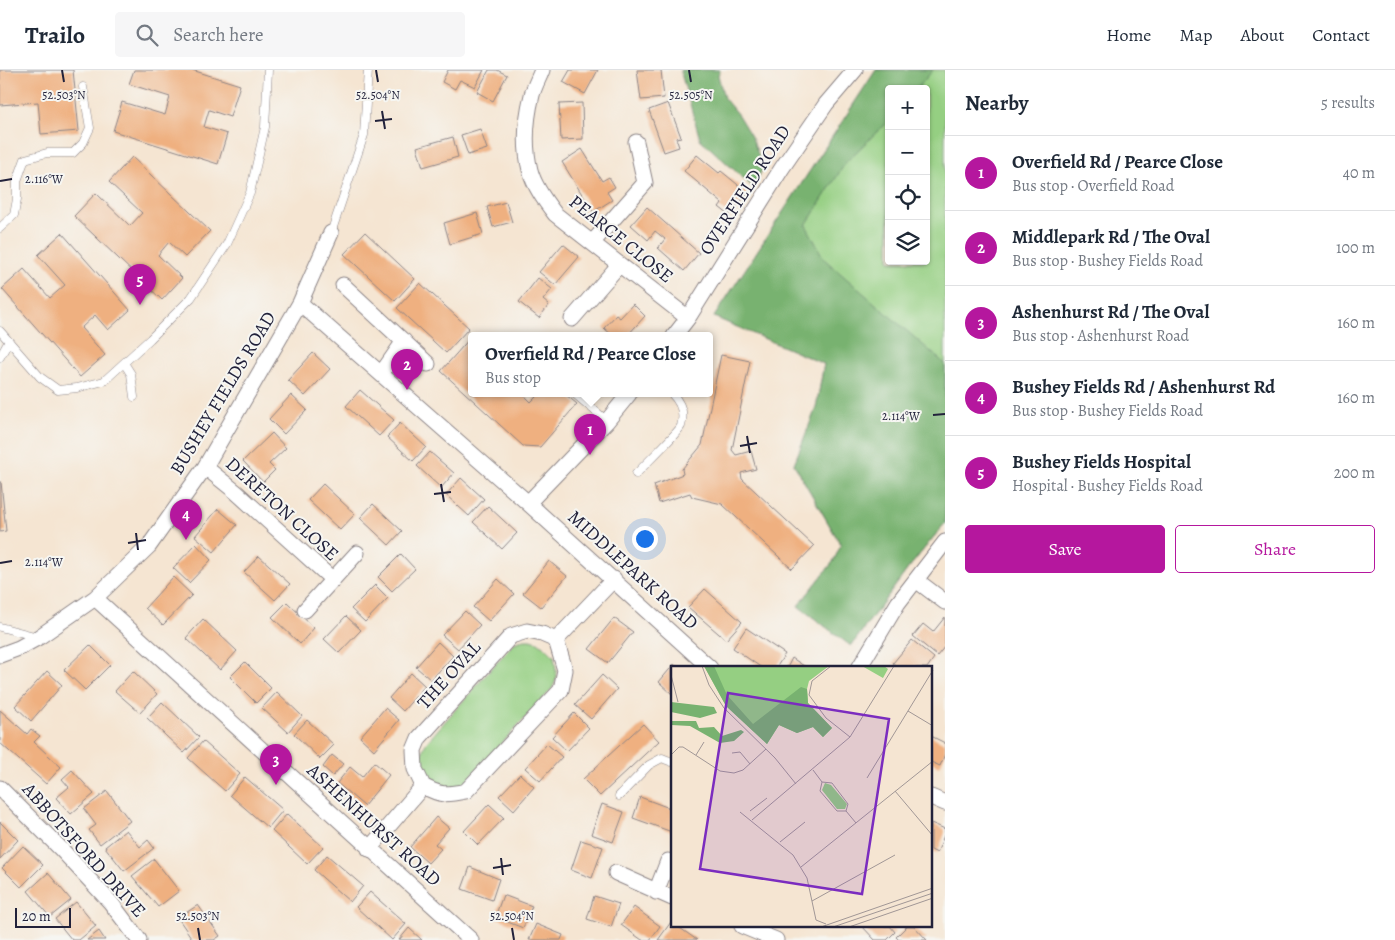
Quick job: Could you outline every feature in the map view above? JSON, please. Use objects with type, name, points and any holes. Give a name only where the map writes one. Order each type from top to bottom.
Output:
[{"type":"street","name":"PEARCE CLOSE","points":[[542,70],[532,94],[527,121],[527,147],[530,170],[542,197],[555,214],[688,318]]},
{"type":"street","name":"OVERFIELD ROAD","points":[[677,332],[688,318],[792,154],[826,104],[855,70]]},
{"type":"street","points":[[592,243],[645,183],[636,142]]},
{"type":"street","name":"BUSHEY FIELDS ROAD","points":[[0,655],[40,638],[95,598],[149,546],[205,467],[300,303],[331,233]]},
{"type":"street","points":[[572,319],[619,265]]},
{"type":"street","points":[[343,285],[428,364]]},
{"type":"street","name":"BUSHEY FIELDS ROAD","points":[[300,303],[528,503]]},
{"type":"street","points":[[381,374],[404,341]]},
{"type":"street","points":[[528,503],[607,421],[627,397]]},
{"type":"street","name":"DERETON CLOSE","points":[[205,467],[236,492],[332,580]]},
{"type":"street","name":"MIDDLEPARK ROAD","points":[[528,503],[708,666]]},
{"type":"street","points":[[860,666],[898,603],[945,542]]},
{"type":"street","name":"DERETON CLOSE","points":[[305,610],[357,553]]},
{"type":"street","points":[[369,849],[423,786],[436,793],[449,794],[466,791],[561,690],[565,670],[556,640],[614,579]]},
{"type":"street","points":[[916,580],[945,602]]},
{"type":"street","name":"ASHENHURST ROAD","points":[[95,598],[471,940]]},
{"type":"street","name":"THE OVAL","points":[[423,786],[415,769],[414,750],[419,738],[511,636],[527,631],[542,634],[556,640]]},
{"type":"street","name":"ABBOTSFORD DRIVE","points":[[0,788],[61,849],[111,903],[138,940]]},
{"type":"street","points":[[932,797],[945,803]]},
{"type":"street","points":[[656,892],[670,858]]},
{"type":"street","points":[[616,873],[671,898]]},
{"type":"street","points":[[747,928],[776,940]]},
{"type":"lane","points":[[0,331],[40,377],[58,390],[77,388],[104,380],[150,339],[191,298],[227,244],[250,193],[265,127],[268,70]]},
{"type":"lane","points":[[331,233],[364,135],[368,70]]},
{"type":"lane","points":[[0,228],[14,214],[17,199],[17,181],[25,159],[47,153],[73,153],[83,143],[90,128],[83,87]]},
{"type":"lane","points":[[0,357],[9,342]]},
{"type":"lane","points":[[124,363],[131,374],[134,396]]},
{"type":"lane","points":[[579,397],[607,421]]},
{"type":"lane","points":[[636,474],[681,428],[683,414],[680,402],[675,397]]},
{"type":"lane","points":[[0,627],[40,638]]},
{"type":"lane","points":[[619,796],[649,765],[662,758],[671,762]]},
{"type":"green space","points":[[680,70],[720,70],[718,75],[724,98],[738,115],[752,138],[763,167],[754,188],[700,139]]},
{"type":"green space","points":[[876,70],[945,70],[945,523],[907,570],[851,646],[798,606],[833,562],[841,545],[794,464],[816,408],[824,364],[714,317]]},
{"type":"green space","points":[[876,70],[933,70],[920,85],[885,85],[885,124],[846,162],[806,225],[824,259],[945,364],[945,523],[907,570],[851,646],[798,606],[833,562],[841,545],[794,464],[816,408],[824,364],[714,317]]},
{"type":"green space","points":[[523,640],[538,642],[554,656],[557,678],[552,689],[462,786],[450,788],[438,784],[429,774],[423,762],[423,750],[427,742],[514,643]]},
{"type":"building","points":[[0,70],[73,70],[79,131],[41,134],[38,102],[0,105]]},
{"type":"building","points":[[134,70],[192,70],[240,85],[230,117],[209,110],[204,127],[227,134],[218,164],[113,131],[122,102],[165,115],[170,97],[129,84]]},
{"type":"building","points":[[448,70],[484,70],[475,87],[460,80],[455,89],[442,82]]},
{"type":"building","points":[[489,70],[497,70],[507,75],[493,101],[477,92]]},
{"type":"building","points":[[570,70],[598,70],[585,94],[563,82]]},
{"type":"building","points":[[637,70],[661,70],[664,98],[641,100]]},
{"type":"building","points":[[582,103],[583,139],[561,140],[559,104]]},
{"type":"building","points":[[668,103],[681,137],[676,138],[679,147],[664,152],[649,110]]},
{"type":"building","points":[[480,129],[487,149],[468,155],[461,135]]},
{"type":"building","points":[[453,137],[458,157],[423,167],[417,147]]},
{"type":"building","points":[[582,149],[602,181],[609,177],[615,187],[607,192],[612,200],[593,212],[562,162]]},
{"type":"building","points":[[697,155],[719,173],[721,171],[748,193],[729,215],[719,207],[722,203],[684,171]]},
{"type":"building","points":[[132,157],[210,231],[185,257],[169,242],[158,255],[182,278],[162,300],[74,216],[96,193],[130,226],[142,213],[109,182]]},
{"type":"building","points":[[506,202],[512,222],[493,227],[487,207]]},
{"type":"building","points":[[647,207],[699,253],[684,271],[658,248],[665,239],[655,231],[648,240],[631,225]]},
{"type":"building","points":[[477,213],[483,234],[450,244],[444,223]]},
{"type":"building","points":[[365,232],[415,279],[395,301],[344,254]]},
{"type":"building","points":[[62,233],[130,310],[108,330],[95,315],[81,328],[105,355],[80,377],[2,289],[24,269],[50,298],[65,285],[38,255]]},
{"type":"building","points":[[563,244],[579,257],[555,285],[539,272]]},
{"type":"building","points":[[538,278],[552,289],[543,300],[549,305],[539,318],[519,302]]},
{"type":"building","points":[[420,283],[469,328],[446,353],[397,308]]},
{"type":"building","points":[[633,304],[645,316],[631,332],[608,332],[604,328],[616,315],[620,318]]},
{"type":"building","points":[[468,340],[468,396],[441,371]]},
{"type":"building","points":[[313,353],[330,369],[305,396],[288,380]]},
{"type":"building","points":[[721,355],[750,361],[732,450],[736,455],[751,451],[756,469],[741,473],[742,479],[814,546],[792,569],[722,504],[692,497],[690,493],[659,503],[654,485],[683,474],[682,469],[702,445]]},
{"type":"building","points":[[360,390],[394,420],[379,436],[346,406]]},
{"type":"building","points":[[291,395],[307,410],[284,434],[269,419]]},
{"type":"building","points":[[469,397],[526,397],[531,402],[536,397],[569,397],[577,404],[540,447],[523,446]]},
{"type":"building","points":[[400,423],[426,447],[413,461],[387,437]]},
{"type":"building","points":[[272,433],[286,448],[269,464],[275,470],[263,482],[243,461]]},
{"type":"building","points":[[430,452],[454,473],[441,488],[417,466]]},
{"type":"building","points":[[461,478],[484,499],[469,516],[446,495]]},
{"type":"building","points":[[0,482],[6,531],[0,532]]},
{"type":"building","points":[[323,484],[355,514],[340,530],[308,500]]},
{"type":"building","points":[[373,504],[402,531],[389,545],[360,518]]},
{"type":"building","points":[[488,506],[517,533],[502,549],[473,522]]},
{"type":"building","points":[[218,509],[237,525],[214,552],[195,536]]},
{"type":"building","points":[[196,544],[211,560],[189,583],[173,568]]},
{"type":"building","points":[[401,554],[415,569],[392,591],[378,577]]},
{"type":"building","points":[[259,556],[290,584],[275,600],[244,572]]},
{"type":"building","points":[[549,561],[567,576],[541,607],[523,593]]},
{"type":"building","points":[[173,577],[192,595],[163,625],[145,608]]},
{"type":"building","points":[[498,579],[514,594],[489,621],[473,607]]},
{"type":"building","points":[[375,585],[388,598],[365,622],[351,609]]},
{"type":"building","points":[[705,589],[742,622],[726,640],[688,607]]},
{"type":"building","points":[[287,602],[314,628],[300,644],[272,617]]},
{"type":"building","points":[[465,611],[480,625],[458,649],[442,635]]},
{"type":"building","points":[[346,616],[361,630],[339,653],[324,639]]},
{"type":"building","points":[[945,617],[945,646],[937,656],[913,636],[923,624],[933,632]]},
{"type":"building","points":[[614,618],[633,632],[608,663],[589,649]]},
{"type":"building","points":[[203,619],[237,651],[220,670],[186,638]]},
{"type":"building","points":[[746,628],[785,654],[777,666],[759,666],[733,648]]},
{"type":"building","points":[[912,640],[934,658],[928,666],[897,666],[893,663]]},
{"type":"building","points":[[438,642],[453,656],[431,680],[416,667]]},
{"type":"building","points":[[90,645],[110,665],[85,690],[64,670]]},
{"type":"building","points":[[792,658],[804,666],[788,666]]},
{"type":"building","points":[[245,662],[271,688],[256,703],[230,677]]},
{"type":"building","points":[[671,668],[671,693],[659,682]]},
{"type":"building","points":[[47,671],[62,685],[31,721],[15,706]]},
{"type":"building","points":[[133,671],[157,694],[140,713],[115,691]]},
{"type":"building","points":[[411,673],[425,686],[403,711],[389,698]]},
{"type":"building","points":[[602,675],[617,689],[591,719],[575,705]]},
{"type":"building","points":[[277,692],[302,716],[288,732],[262,708]]},
{"type":"building","points":[[162,702],[199,737],[184,753],[147,718]]},
{"type":"building","points":[[385,708],[399,720],[374,750],[360,737]]},
{"type":"building","points":[[0,710],[27,734],[31,729],[40,736],[34,742],[61,767],[46,784],[0,743]]},
{"type":"building","points":[[574,713],[589,728],[567,751],[552,737]]},
{"type":"building","points":[[307,720],[334,745],[320,759],[294,734]]},
{"type":"building","points":[[643,724],[659,741],[600,796],[583,779]]},
{"type":"building","points":[[932,736],[945,743],[945,754],[940,766],[932,762]]},
{"type":"building","points":[[203,741],[240,774],[225,791],[188,758]]},
{"type":"building","points":[[547,744],[562,757],[540,781],[525,768]]},
{"type":"building","points":[[332,755],[343,764],[333,776],[323,767]]},
{"type":"building","points":[[374,762],[389,775],[364,806],[337,783],[350,767],[362,777]]},
{"type":"building","points":[[72,770],[94,794],[71,814],[56,798],[69,787],[62,779]]},
{"type":"building","points":[[520,774],[534,787],[514,810],[499,796]]},
{"type":"building","points":[[245,777],[283,810],[268,828],[230,795]]},
{"type":"building","points":[[107,791],[130,821],[100,844],[89,830],[96,825],[84,809]]},
{"type":"building","points":[[640,797],[671,809],[671,832],[633,818]]},
{"type":"building","points":[[489,804],[504,818],[478,845],[464,831]]},
{"type":"building","points":[[602,804],[624,812],[613,842],[591,834]]},
{"type":"building","points":[[287,814],[323,847],[307,864],[272,831]]},
{"type":"building","points":[[436,817],[449,828],[435,844],[441,849],[428,863],[410,847]]},
{"type":"building","points":[[0,822],[18,840],[0,859]]},
{"type":"building","points":[[932,823],[945,829],[937,853],[932,850]]},
{"type":"building","points":[[126,830],[140,847],[148,840],[154,848],[124,871],[105,847]]},
{"type":"building","points":[[581,840],[603,847],[592,878],[571,870]]},
{"type":"building","points":[[23,846],[43,865],[21,887],[2,868]]},
{"type":"building","points":[[327,855],[363,886],[350,902],[314,870]]},
{"type":"building","points":[[154,859],[179,891],[158,907],[132,876]]},
{"type":"building","points":[[470,867],[499,879],[492,900],[462,889]]},
{"type":"building","points":[[48,873],[71,900],[50,917],[28,891]]},
{"type":"building","points":[[370,892],[406,924],[392,940],[356,907]]},
{"type":"building","points":[[503,895],[532,906],[523,928],[495,917]]},
{"type":"building","points":[[594,896],[619,904],[611,927],[587,919]]},
{"type":"building","points":[[76,902],[96,926],[79,940],[72,940],[55,919]]},
{"type":"building","points":[[198,905],[220,936],[214,940],[193,940],[178,918]]},
{"type":"building","points":[[634,907],[660,926],[650,940],[642,940],[621,925]]},
{"type":"building","points":[[671,922],[671,928],[680,928],[697,940],[658,940]]},
{"type":"building","points":[[536,924],[563,935],[561,940],[529,940]]},
{"type":"building","points":[[409,928],[422,940],[399,940]]},
{"type":"building","points":[[864,928],[892,928],[895,932],[887,940],[875,940]]},
{"type":"building","points":[[905,928],[916,928],[927,940],[899,940],[896,937]]},
{"type":"building","points":[[99,931],[105,940],[87,940]]},
{"type":"place","name":"Bushey Fields Hospital","points":[[140,305]]},
{"type":"place","name":"Middlepark Rd / The Oval","points":[[407,390]]},
{"type":"place","name":"Overfield Rd / Pearce Close","points":[[590,455]]},
{"type":"place","name":"Bushey Fields Rd / Ashenhurst Rd","points":[[186,540]]},
{"type":"place","name":"Ashenhurst Rd / The Oval","points":[[276,785]]}]
